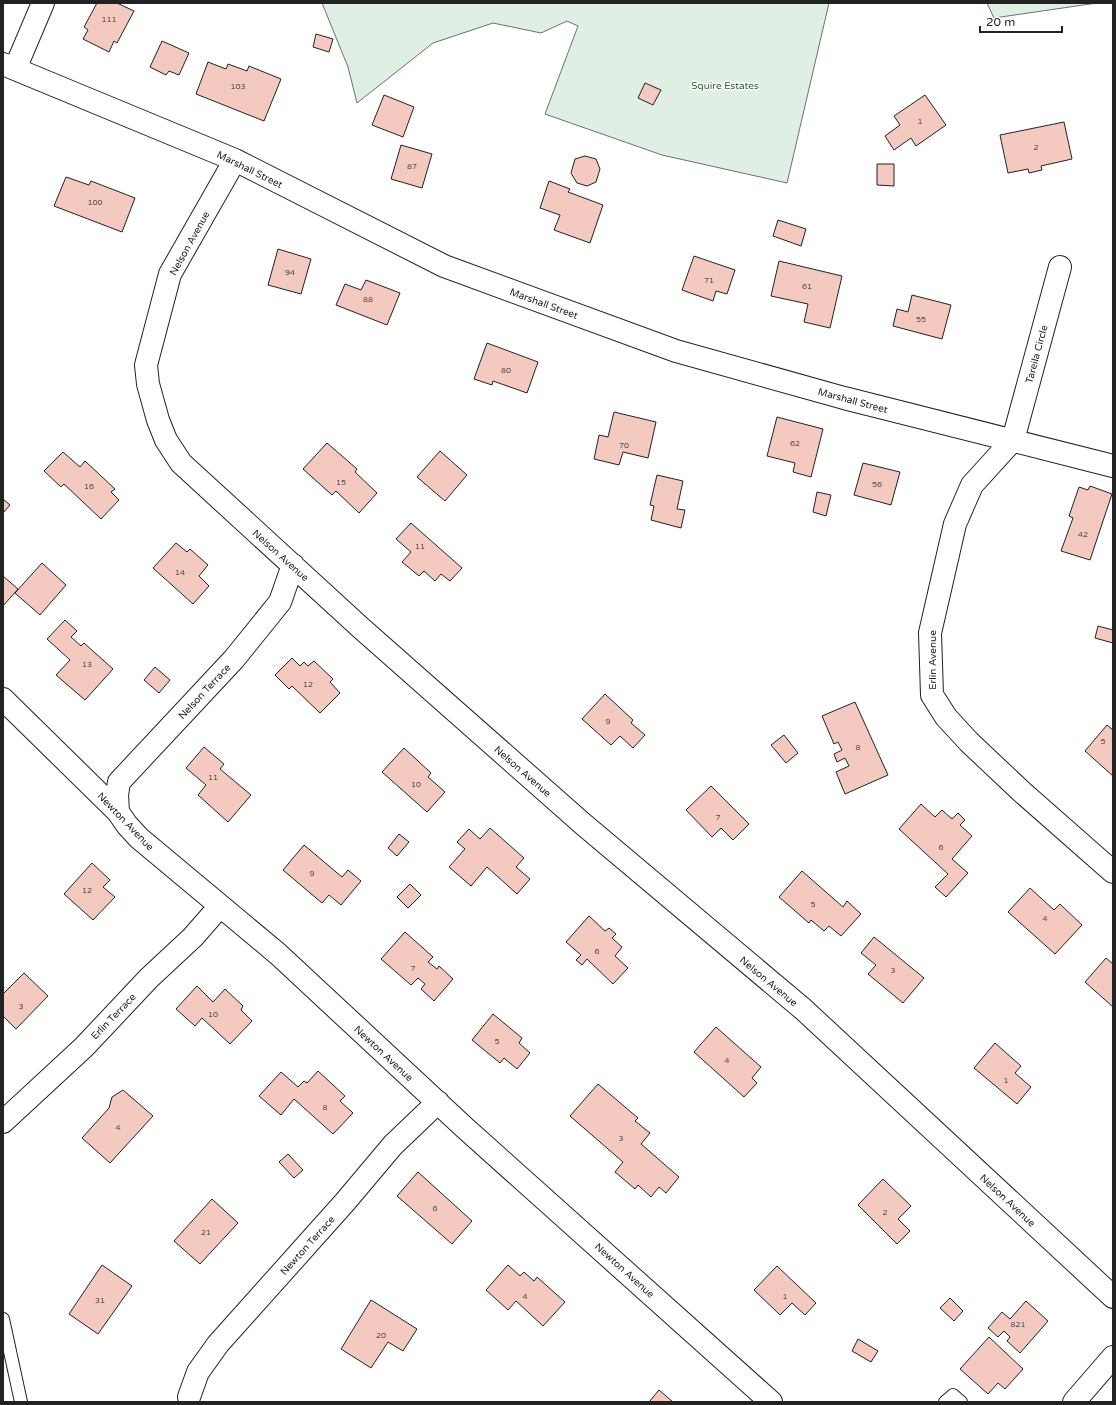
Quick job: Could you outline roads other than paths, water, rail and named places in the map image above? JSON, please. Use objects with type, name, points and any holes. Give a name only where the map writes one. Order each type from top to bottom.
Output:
[{"type":"street","points":[[9,67],[43,3]]},
{"type":"street","name":"Marshall Street","points":[[9,67],[235,160],[444,266],[668,349],[844,398],[1113,466]]},
{"type":"street","name":"Nelson Avenue","points":[[235,160],[170,274],[146,365],[148,384],[158,420],[166,440],[181,463],[361,628],[583,824],[803,1009],[1113,1297]]},
{"type":"street","name":"Tareila Circle","points":[[1012,440],[1060,267]]},
{"type":"street","name":"Erlin Avenue","points":[[1012,440],[972,485],[955,524],[930,634],[932,695],[946,717],[969,742],[1022,792],[1113,872]]},
{"type":"street","name":"Nelson Terrace","points":[[118,812],[118,782],[234,659],[262,625],[280,602],[293,565]]},
{"type":"street","name":"Newton Avenue","points":[[3,699],[118,812],[139,838],[278,954],[438,1102],[771,1402]]},
{"type":"street","name":"Erlin Terrace","points":[[3,1122],[84,1047],[149,978],[193,937],[220,906]]},
{"type":"street","name":"Newton Terrace","points":[[189,1397],[198,1372],[218,1344],[345,1202],[393,1145],[438,1102]]},
{"type":"street","points":[[1075,1402],[1113,1357]]},
{"type":"lane","points":[[3,1319],[21,1402]]},
{"type":"lane","points":[[945,1402],[953,1395],[961,1402]]},
{"type":"park label","name":"Squire Estates","points":[[725,85]]}]
